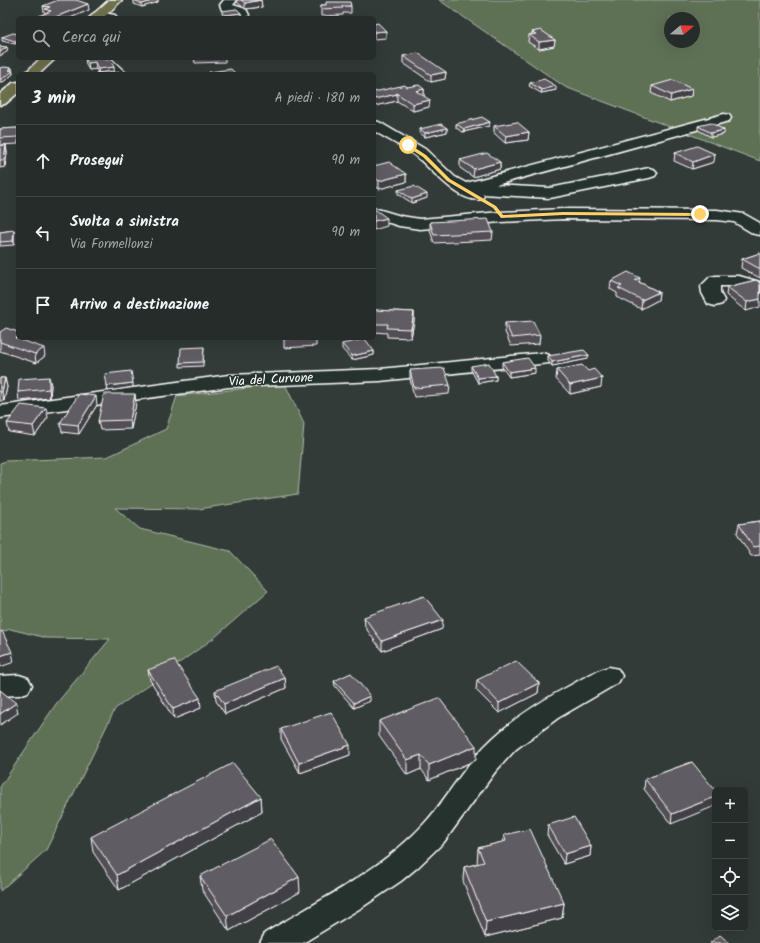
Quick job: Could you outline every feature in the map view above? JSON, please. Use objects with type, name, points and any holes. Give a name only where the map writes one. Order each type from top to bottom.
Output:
[{"type":"main road","points":[[103,16],[116,0]]},
{"type":"main road","points":[[33,72],[48,60]]},
{"type":"main road","points":[[0,101],[16,88]]},
{"type":"street","points":[[231,0],[226,7],[242,12],[242,16]]},
{"type":"street","points":[[104,60],[118,72]]},
{"type":"street","points":[[463,189],[724,118]]},
{"type":"street","points":[[376,126],[420,152],[445,177],[491,205],[497,210],[501,217]]},
{"type":"street","points":[[463,189],[550,193],[649,173]]},
{"type":"street","points":[[376,214],[393,220],[416,224],[501,217],[563,214],[717,215],[738,218],[760,230]]},
{"type":"street","points":[[715,300],[711,293],[710,286],[716,280],[739,281],[760,288]]},
{"type":"street","name":"Via del Curvone","points":[[0,412],[230,381],[380,375],[542,359]]},
{"type":"street","points":[[276,943],[396,869],[425,844],[437,830],[481,769],[509,739],[541,714],[608,676]]},
{"type":"green space","points":[[439,0],[760,0],[760,161],[565,87]]},
{"type":"green space","points":[[285,384],[304,424],[298,494],[199,509],[115,508],[140,529],[230,551],[268,591],[214,638],[115,709],[46,850],[0,891],[0,787],[56,704],[110,639],[47,638],[10,629],[0,633],[0,463],[6,461],[107,457],[166,429],[177,396]]},
{"type":"building","points":[[58,0],[76,0],[88,4],[58,16],[39,16],[51,11],[45,9],[50,7],[43,6]]},
{"type":"building","points":[[134,0],[155,0],[142,4]]},
{"type":"building","points":[[241,0],[261,0],[245,3]]},
{"type":"building","points":[[326,2],[350,2],[351,6],[321,9],[321,5],[326,5]]},
{"type":"building","points":[[237,9],[241,13],[225,15],[222,11]]},
{"type":"building","points":[[378,23],[386,31],[376,32],[376,24]]},
{"type":"building","points":[[541,30],[555,40],[539,42],[529,35],[536,34],[532,32]]},
{"type":"building","points":[[13,33],[16,34],[16,41],[15,41],[2,37]]},
{"type":"building","points":[[0,46],[7,47],[0,52]]},
{"type":"building","points":[[418,53],[446,72],[431,75],[403,56]]},
{"type":"building","points":[[86,60],[110,60],[114,67],[98,69],[95,62],[88,63]]},
{"type":"building","points":[[0,68],[12,68],[9,70],[13,71],[0,79]]},
{"type":"building","points":[[231,69],[234,72],[209,72]]},
{"type":"building","points":[[544,79],[556,86],[542,90],[530,83]]},
{"type":"building","points":[[673,80],[692,89],[671,95],[652,86]]},
{"type":"building","points":[[405,85],[407,87],[419,85],[424,89],[416,91],[430,100],[413,104],[396,93],[397,94],[376,99],[376,92]]},
{"type":"building","points":[[482,117],[490,122],[464,129],[456,124]]},
{"type":"building","points":[[517,122],[529,132],[506,136],[494,126]]},
{"type":"building","points":[[711,123],[724,130],[711,133],[698,126]]},
{"type":"building","points":[[441,124],[447,128],[425,133],[420,129]]},
{"type":"building","points":[[16,128],[16,137],[0,138],[0,129]]},
{"type":"building","points":[[6,145],[4,160],[0,160],[0,146]]},
{"type":"building","points":[[697,146],[715,154],[693,162],[675,153]]},
{"type":"building","points":[[487,153],[500,162],[474,169],[460,160]]},
{"type":"building","points":[[389,162],[406,174],[379,181],[376,179],[376,165]]},
{"type":"building","points":[[414,186],[427,194],[412,199],[398,190]]},
{"type":"building","points":[[376,210],[387,218],[376,221]]},
{"type":"building","points":[[488,219],[493,232],[434,235],[430,222]]},
{"type":"building","points":[[14,230],[13,241],[0,242],[0,232]]},
{"type":"building","points":[[760,253],[760,269],[742,259]]},
{"type":"building","points":[[628,272],[640,278],[635,280],[659,292],[642,300],[618,288],[622,286],[611,281]]},
{"type":"building","points":[[756,280],[760,283],[760,299],[747,302],[727,287]]},
{"type":"building","points":[[376,310],[414,312],[411,329],[387,328],[388,324],[376,324]]},
{"type":"building","points":[[533,321],[540,335],[512,338],[505,323]]},
{"type":"building","points":[[6,328],[16,331],[16,340],[21,340],[44,348],[35,354],[0,342],[0,332]]},
{"type":"building","points":[[366,340],[374,351],[352,356],[342,344]]},
{"type":"building","points":[[204,347],[203,362],[180,363],[181,348]]},
{"type":"building","points":[[584,350],[589,355],[552,362],[548,356]]},
{"type":"building","points":[[528,358],[535,368],[509,372],[502,362]]},
{"type":"building","points":[[489,363],[496,376],[478,378],[471,366]]},
{"type":"building","points":[[582,365],[588,371],[594,369],[602,378],[570,385],[557,370]]},
{"type":"building","points":[[444,368],[450,385],[414,388],[410,370]]},
{"type":"building","points":[[131,371],[133,383],[107,386],[105,374]]},
{"type":"building","points":[[49,377],[49,389],[18,392],[19,379]]},
{"type":"building","points":[[0,378],[5,378],[2,392],[0,392]]},
{"type":"building","points":[[79,394],[96,396],[78,425],[60,423]]},
{"type":"building","points":[[104,394],[135,394],[130,420],[98,421]]},
{"type":"building","points":[[21,405],[46,408],[33,426],[7,423]]},
{"type":"building","points":[[760,521],[760,546],[753,547],[739,524]]},
{"type":"building","points":[[424,596],[443,620],[382,641],[364,617]]},
{"type":"building","points":[[2,631],[12,652],[0,656],[0,632]]},
{"type":"building","points":[[174,660],[200,698],[173,709],[148,670]]},
{"type":"building","points":[[516,661],[539,683],[499,703],[477,680]]},
{"type":"building","points":[[276,666],[285,678],[224,704],[215,691]]},
{"type":"building","points":[[351,673],[370,696],[354,703],[334,681]]},
{"type":"building","points":[[0,690],[16,703],[0,714]]},
{"type":"building","points":[[439,698],[476,746],[429,765],[421,755],[407,760],[379,721]]},
{"type":"building","points":[[331,712],[350,745],[299,763],[281,729]]},
{"type":"building","points":[[692,762],[713,787],[712,798],[672,814],[645,779]]},
{"type":"building","points":[[233,763],[261,797],[117,875],[91,837]]},
{"type":"building","points":[[574,817],[591,846],[565,854],[548,825]]},
{"type":"building","points":[[530,829],[564,903],[486,922],[464,867],[484,862],[478,848],[506,841],[504,835]]},
{"type":"building","points":[[271,839],[299,877],[227,916],[200,876]]},
{"type":"building","points":[[720,935],[729,943],[710,943]]},
{"type":"route","points":[[408,145],[425,156],[449,180],[488,202],[500,213],[501,217],[563,214],[700,214]]}]
